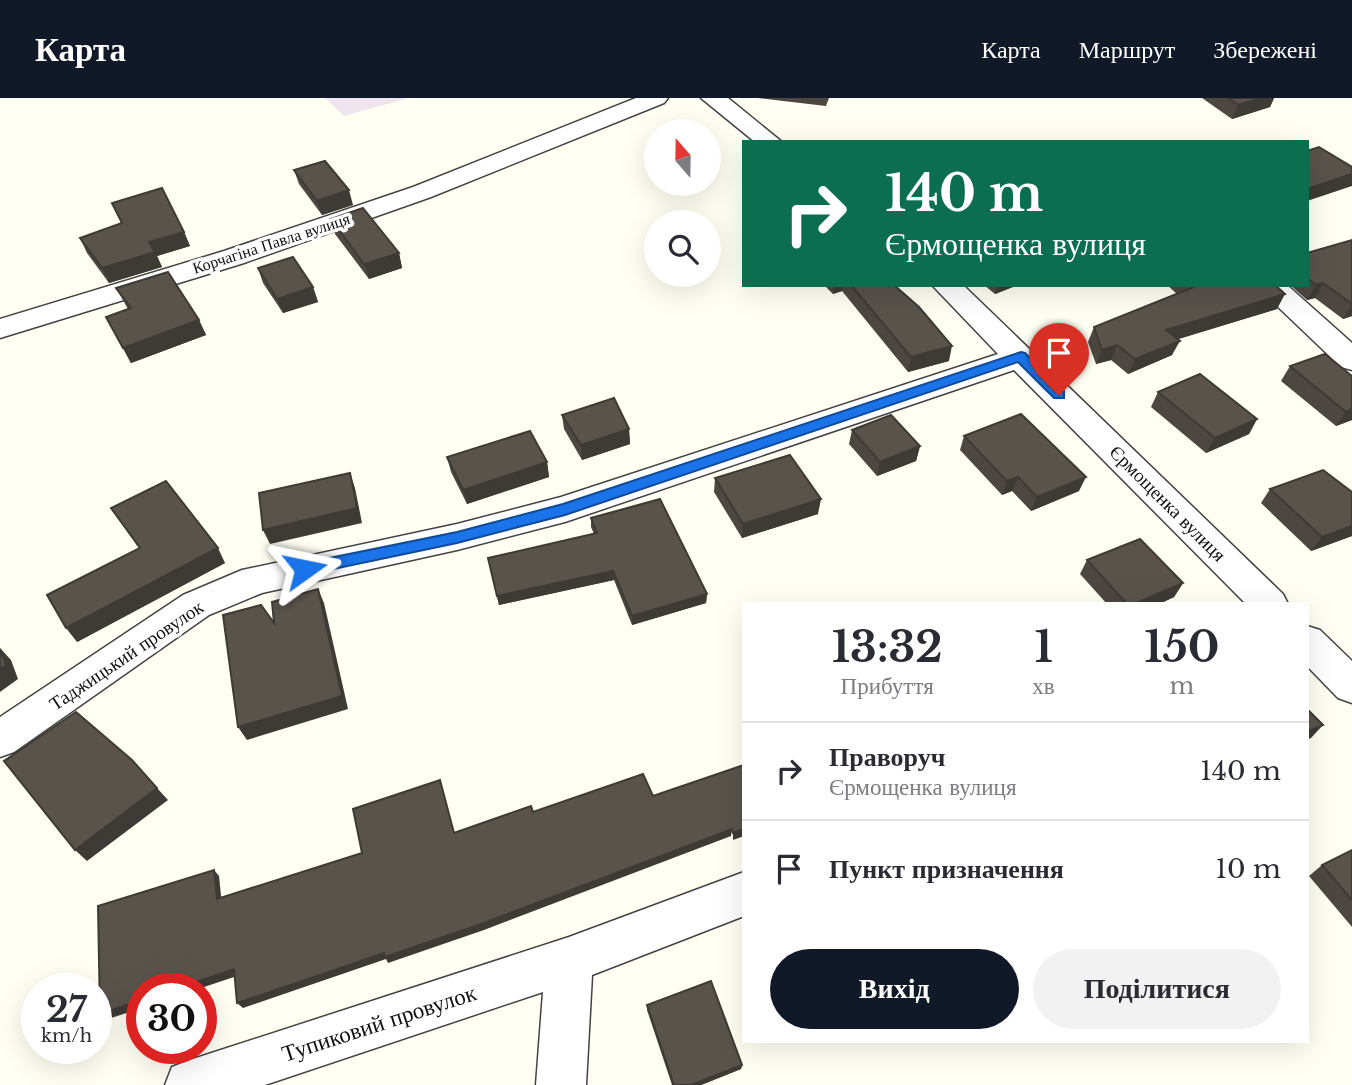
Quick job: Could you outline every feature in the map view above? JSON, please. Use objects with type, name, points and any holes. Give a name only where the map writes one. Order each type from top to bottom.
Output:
[{"type":"street","name":"Корчагіна Павла вулиця","points":[[0,329],[234,257],[422,192],[656,98]]},
{"type":"street","points":[[713,98],[767,140]]},
{"type":"street","name":"Єрмощенка вулиця","points":[[948,287],[1021,356],[1267,602]]},
{"type":"street","points":[[1271,287],[1352,360]]},
{"type":"street","name":"Таджицький провулок","points":[[0,739],[196,605],[255,580],[457,537],[565,509],[1021,356]]},
{"type":"street","points":[[1309,643],[1352,686]]},
{"type":"street","name":"Тупиковий провулок","points":[[190,1085],[569,960],[742,895]]},
{"type":"street","points":[[561,1085],[569,960]]},
{"type":"shaded area","points":[[325,98],[409,98],[344,116]]},
{"type":"building","points":[[1228,98],[1261,98],[1238,105]]},
{"type":"building","points":[[1319,147],[1352,167],[1352,174],[1309,188],[1309,150]]},
{"type":"building","points":[[325,161],[349,190],[317,201],[294,170]]},
{"type":"building","points":[[162,188],[184,232],[149,242],[155,252],[102,268],[80,238],[122,223],[112,203]]},
{"type":"building","points":[[363,208],[399,253],[364,264],[331,219]]},
{"type":"building","points":[[1352,240],[1352,304],[1323,283],[1316,285],[1309,280],[1309,252]]},
{"type":"building","points":[[293,257],[313,287],[277,299],[258,268]]},
{"type":"building","points":[[168,272],[199,320],[123,348],[106,317],[131,308],[116,288]]},
{"type":"building","points":[[853,287],[896,287],[919,307],[952,346],[911,357]]},
{"type":"building","points":[[1194,287],[1277,287],[1285,294],[1166,330],[1180,341],[1135,359],[1117,345],[1102,350],[1094,327]]},
{"type":"building","points":[[1325,354],[1352,376],[1352,409],[1346,412],[1290,366]]},
{"type":"building","points":[[1200,374],[1257,419],[1215,438],[1158,392]]},
{"type":"building","points":[[614,398],[629,429],[581,445],[562,415]]},
{"type":"building","points":[[1021,414],[1086,477],[1037,497],[1018,477],[1007,481],[964,436]]},
{"type":"building","points":[[891,415],[920,446],[880,462],[852,430]]},
{"type":"building","points":[[530,431],[547,462],[463,490],[447,457]]},
{"type":"building","points":[[790,455],[821,499],[743,524],[715,478]]},
{"type":"building","points":[[1323,470],[1352,492],[1352,526],[1322,537],[1270,489]]},
{"type":"building","points":[[350,473],[357,508],[263,530],[259,493]]},
{"type":"building","points":[[166,481],[218,548],[66,628],[47,595],[140,548],[111,508]]},
{"type":"building","points":[[660,499],[707,594],[632,616],[613,571],[497,596],[488,558],[597,533],[591,518]]},
{"type":"building","points":[[1140,539],[1183,583],[1139,602],[1125,602],[1087,560]]},
{"type":"building","points":[[318,589],[342,696],[238,727],[223,615],[261,605],[274,623],[272,602]]},
{"type":"building","points":[[0,649],[6,665],[0,670]]},
{"type":"building","points":[[1309,711],[1323,725],[1309,731]]},
{"type":"building","points":[[76,712],[132,760],[157,788],[75,850],[4,761]]},
{"type":"building","points":[[742,766],[742,830],[733,833],[732,829],[481,924],[385,957],[384,953],[237,1003],[234,969],[217,975],[126,973],[126,1005],[112,1010],[112,973],[99,973],[98,906],[214,870],[217,899],[362,853],[353,809],[440,780],[454,833],[531,806],[533,812],[643,774],[653,796]]},
{"type":"building","points":[[1352,850],[1352,900],[1322,865]]},
{"type":"building","points":[[711,981],[742,1065],[691,1085],[674,1085],[647,1005]]},
{"type":"route","points":[[305,569],[457,537],[565,509],[1021,356],[1059,395]]}]
